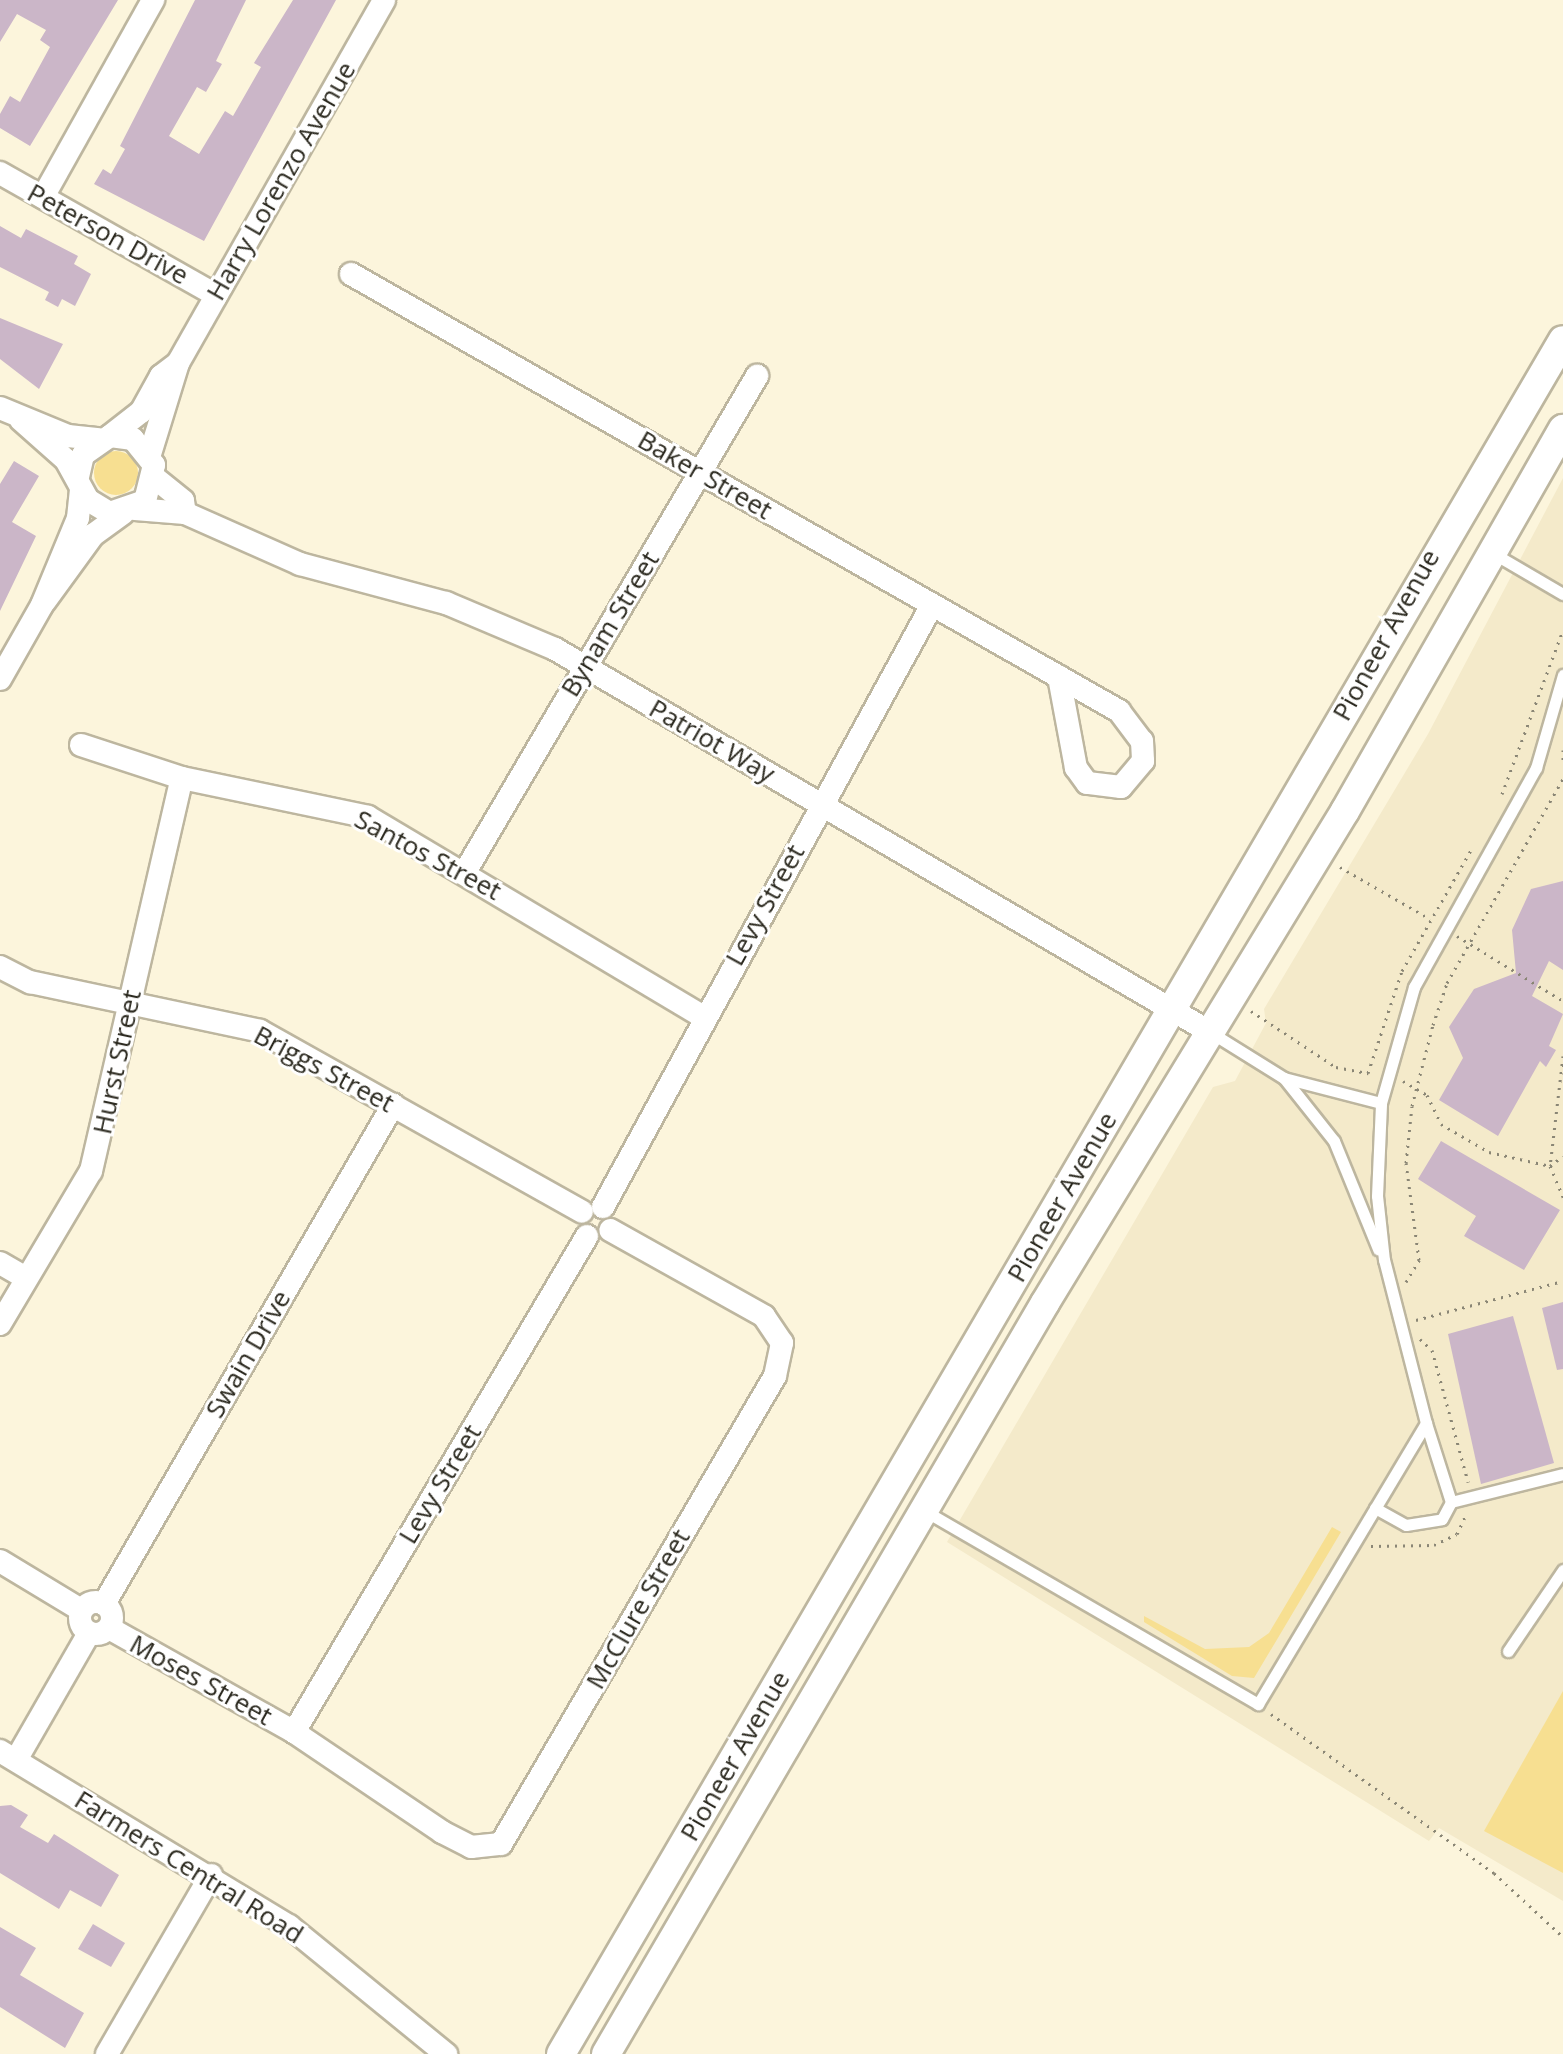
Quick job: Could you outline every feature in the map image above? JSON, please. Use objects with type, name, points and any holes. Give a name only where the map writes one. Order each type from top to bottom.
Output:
[{"type":"street","points":[[43,197],[153,0]]},
{"type":"street","name":"Harry Lorenzo Avenue","points":[[150,454],[178,363],[384,0]]},
{"type":"street","name":"Peterson Drive","points":[[0,173],[216,295]]},
{"type":"street","name":"Baker Street","points":[[351,274],[1119,711],[1142,741],[1143,761],[1121,787],[1087,783],[1076,768],[1059,677]]},
{"type":"street","name":"Pioneer Avenue","points":[[561,2054],[1563,340]]},
{"type":"street","name":"Harry Lorenzo Avenue","points":[[105,437],[141,412],[161,376],[178,363]]},
{"type":"street","name":"Bynam Street","points":[[465,872],[757,376]]},
{"type":"street","points":[[0,408],[21,420],[98,508],[185,513],[183,501],[155,478],[150,454],[133,439],[105,437],[21,420]]},
{"type":"street","name":"Pioneer Avenue","points":[[606,2054],[1563,429]]},
{"type":"street","points":[[42,605],[78,518],[83,455],[105,437]]},
{"type":"street","points":[[0,679],[42,605],[93,535],[129,511],[155,478]]},
{"type":"street","name":"Patriot Way","points":[[185,513],[300,564],[446,603],[584,666],[1172,1007],[1210,1032]]},
{"type":"street","name":"Levy Street","points":[[592,1209],[932,605]]},
{"type":"street","name":"Santos Street","points":[[81,745],[182,778],[368,817],[702,1016]]},
{"type":"street","name":"Hurst Street","points":[[0,1324],[91,1171],[182,778]]},
{"type":"street","name":"Briggs Street","points":[[0,967],[30,982],[131,1001],[260,1031],[592,1209]]},
{"type":"street","name":"Swain Drive","points":[[104,1604],[393,1105]]},
{"type":"street","points":[[592,1209],[610,1230],[587,1236],[592,1209]]},
{"type":"street","name":"McClure Street","points":[[294,1732],[442,1832],[471,1847],[501,1844],[775,1376],[782,1343],[764,1316],[610,1230]]},
{"type":"street","name":"Levy Street","points":[[294,1732],[587,1236]]},
{"type":"street","points":[[0,1263],[26,1278]]},
{"type":"street","points":[[924,1511],[908,1490],[962,1395],[959,1373]]},
{"type":"street","points":[[0,1561],[81,1610],[99,1630]]},
{"type":"street","points":[[8,1755],[99,1630],[104,1604],[81,1610]]},
{"type":"street","name":"Moses Street","points":[[99,1630],[294,1732]]},
{"type":"street","name":"Farmers Central Road","points":[[8,1755],[211,1875],[289,1926],[446,2054]]},
{"type":"street","points":[[107,2054],[211,1875]]},
{"type":"lane","points":[[1490,552],[1563,594]]},
{"type":"lane","points":[[1375,1508],[1425,1527],[1442,1519],[1451,1502],[1426,1423],[1384,1260],[1377,1196],[1381,1103],[1386,1076],[1414,987],[1536,768],[1563,675]]},
{"type":"lane","points":[[1210,1032],[1284,1078],[1381,1103]]},
{"type":"lane","points":[[1284,1078],[1334,1141],[1384,1260]]},
{"type":"lane","points":[[924,1511],[1258,1704],[1426,1423]]},
{"type":"lane","points":[[1451,1502],[1563,1474]]},
{"type":"lane","points":[[1508,1651],[1563,1570]]},
{"type":"path","points":[[1499,800],[1563,630]]},
{"type":"path","points":[[1563,750],[1563,760]]},
{"type":"path","points":[[1409,1295],[1406,1282],[1419,1260],[1406,1163],[1418,1085],[1447,983],[1563,779]]},
{"type":"path","points":[[1368,1073],[1402,971],[1476,841]]},
{"type":"path","points":[[1251,1011],[1336,1067],[1418,1085],[1441,1124],[1489,1152],[1550,1166]]},
{"type":"path","points":[[1562,1059],[1550,1166],[1563,1197]]},
{"type":"path","points":[[1550,1166],[1563,1156]]},
{"type":"path","points":[[1400,1324],[1563,1281]]},
{"type":"path","points":[[1370,1546],[1434,1545],[1457,1534],[1470,1497],[1432,1350],[1419,1338],[1412,1308]]},
{"type":"path","points":[[1258,1704],[1494,1873],[1563,1937]]},
{"type":"shaded area","points":[[116,451],[131,458],[138,473],[131,488],[116,495],[101,488],[94,473],[101,458]]},
{"type":"shaded area","points":[[1563,478],[1563,1901],[1439,1828],[1429,1841],[947,1542],[1213,1087],[1235,1081],[1266,1023],[1264,1009],[1428,734]]},
{"type":"shaded area","points":[[1332,1527],[1341,1532],[1254,1678],[1232,1676],[1144,1622],[1144,1616],[1205,1649],[1249,1647],[1269,1633]]},
{"type":"shaded area","points":[[1563,1691],[1563,1873],[1484,1831]]},
{"type":"building","points":[[0,0],[118,0],[30,146],[0,128],[0,114],[10,96],[20,102],[50,47],[40,40],[46,30],[17,14],[0,42]]},
{"type":"building","points":[[195,0],[246,0],[216,61],[222,64],[206,92],[197,87],[169,136],[199,154],[225,111],[233,116],[261,67],[254,63],[293,0],[336,0],[204,241],[94,184],[103,169],[111,174],[125,149],[120,146]]},
{"type":"building","points":[[0,226],[21,238],[26,229],[78,256],[74,264],[91,274],[75,306],[62,299],[58,307],[45,300],[49,292],[0,267]]},
{"type":"building","points":[[0,318],[63,344],[39,389],[0,359]]},
{"type":"building","points":[[14,461],[39,476],[12,522],[36,536],[0,611],[0,484]]},
{"type":"building","points":[[1563,881],[1563,970],[1549,961],[1532,996],[1563,1014],[1549,1046],[1556,1050],[1546,1067],[1540,1061],[1498,1136],[1439,1100],[1463,1058],[1449,1027],[1474,989],[1516,973],[1512,930],[1531,889]]},
{"type":"building","points":[[1441,1141],[1560,1210],[1524,1270],[1464,1236],[1476,1216],[1418,1179]]},
{"type":"building","points":[[1563,1302],[1563,1369],[1557,1370],[1542,1308]]},
{"type":"building","points":[[1513,1316],[1554,1463],[1481,1484],[1448,1334]]},
{"type":"building","points":[[11,1805],[28,1815],[20,1827],[48,1843],[54,1834],[119,1875],[101,1907],[70,1890],[59,1909],[0,1873],[0,1806]]},
{"type":"building","points":[[93,1924],[125,1943],[111,1967],[78,1949]]},
{"type":"building","points":[[0,1927],[36,1948],[20,1975],[84,2013],[65,2048],[0,2007]]}]
